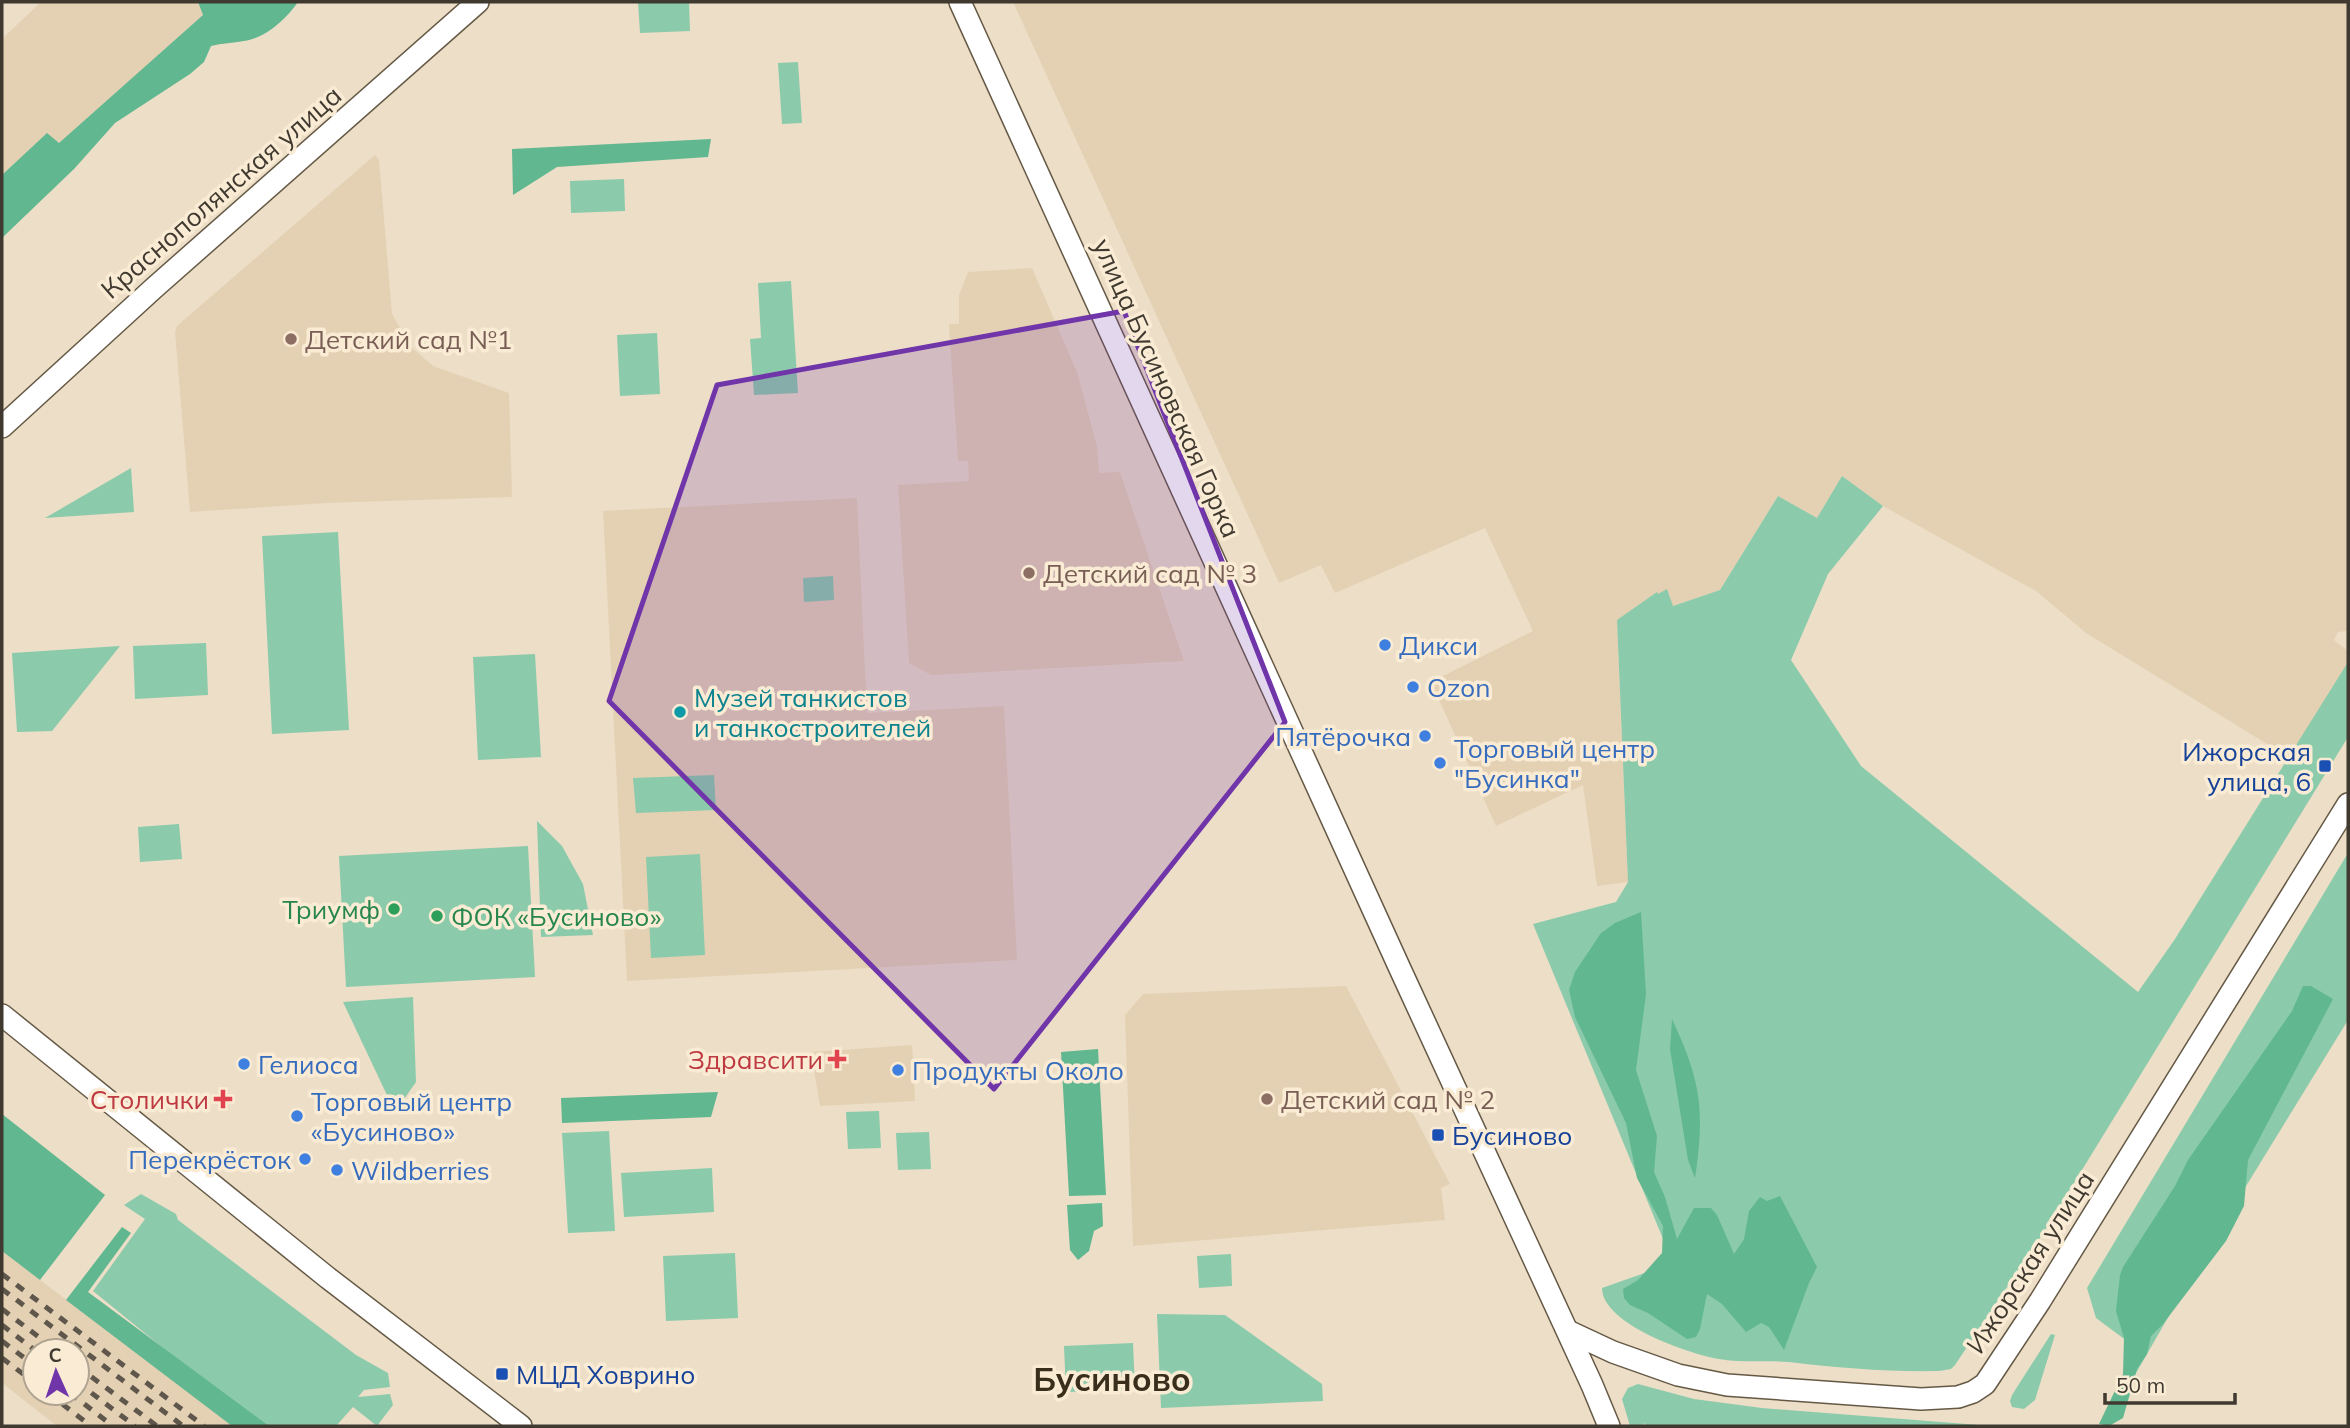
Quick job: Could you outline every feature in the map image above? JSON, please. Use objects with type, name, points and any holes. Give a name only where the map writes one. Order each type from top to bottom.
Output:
[{"type":"street","name":"Краснополянская улица","points":[[2,427],[154,288],[478,2]]},
{"type":"street","name":"улица Бусиновская Горка","points":[[960,2],[1609,1426]]},
{"type":"street","name":"Ижорская улица","points":[[1567,1331],[1613,1352],[1678,1376],[1727,1385],[1921,1399],[1958,1397],[1985,1384],[2040,1301],[2348,804]]},
{"type":"street","points":[[2,1015],[328,1278],[521,1426]]},
{"type":"highlighted area","points":[[1124,311],[1285,722],[994,1089],[609,701],[717,385]]},
{"type":"shaded area","points":[[41,2],[198,2],[203,15],[59,143],[46,134],[2,175],[2,39]]},
{"type":"shaded area","points":[[1013,2],[2348,2],[2348,631],[2338,632],[2334,640],[2348,651],[2348,662],[2290,758],[2086,633],[2036,591],[1883,506],[1842,476],[1817,518],[1778,496],[1720,590],[1673,606],[1617,620],[1628,882],[1597,886],[1583,785],[1496,826],[1431,682],[1533,631],[1485,528],[1335,593],[1321,565],[1279,583]]},
{"type":"shaded area","name":"Детский сад №1","points":[[375,155],[379,160],[392,314],[410,346],[433,366],[509,393],[512,497],[326,503],[190,512],[175,332],[177,326]]},
{"type":"shaded area","name":"Детский сад № 3","points":[[1032,268],[1077,372],[1097,446],[1099,473],[1120,472],[1184,661],[931,675],[909,663],[898,485],[969,481],[968,461],[958,461],[949,324],[959,324],[959,295],[968,272]]},
{"type":"shaded area","points":[[857,498],[867,713],[1004,706],[1017,960],[627,981],[603,511]]},
{"type":"shaded area","name":"Детский сад № 2","points":[[1346,986],[1450,1184],[1441,1188],[1445,1220],[1133,1246],[1125,1015],[1143,994]]},
{"type":"shaded area","points":[[912,1045],[916,1076],[915,1101],[820,1106],[811,1052]]},
{"type":"shaded area","points":[[2,1251],[232,1426],[57,1426],[33,1407],[91,1407],[91,1337],[21,1337],[21,1398],[2,1383]]},
{"type":"green space","points":[[198,2],[298,2],[288,15],[268,32],[244,41],[211,46],[204,62],[190,74],[115,123],[74,169],[2,238],[2,175],[47,133],[59,143],[203,15]]},
{"type":"green space","points":[[638,2],[689,2],[690,31],[640,33]]},
{"type":"green space","points":[[798,62],[802,123],[782,124],[778,63]]},
{"type":"green space","points":[[711,139],[708,157],[557,167],[513,195],[512,149]]},
{"type":"green space","points":[[624,179],[625,211],[571,213],[570,181]]},
{"type":"green space","points":[[791,281],[798,393],[754,395],[750,339],[761,338],[758,283]]},
{"type":"green space","points":[[657,333],[660,394],[620,396],[617,335]]},
{"type":"green space","points":[[131,468],[134,512],[45,518]]},
{"type":"green space","points":[[1842,476],[1883,506],[1828,574],[1791,660],[1861,766],[2138,992],[2175,939],[2348,662],[2348,737],[2042,1235],[1955,1365],[1951,1369],[1939,1371],[1845,1368],[1719,1359],[1669,1344],[1631,1325],[1616,1314],[1606,1301],[1602,1288],[1673,1263],[1533,924],[1616,902],[1628,882],[1617,620],[1657,592],[1658,594],[1667,589],[1673,606],[1720,590],[1778,496],[1817,518]]},
{"type":"green space","points":[[338,532],[349,730],[272,734],[262,536]]},
{"type":"green space","points":[[833,576],[834,600],[804,602],[803,578]]},
{"type":"green space","points":[[206,643],[208,695],[135,699],[133,646]]},
{"type":"green space","points":[[120,646],[52,731],[17,732],[12,653]]},
{"type":"green space","points":[[535,654],[541,757],[478,760],[473,657]]},
{"type":"green space","points":[[714,775],[716,810],[636,813],[633,778]]},
{"type":"green space","points":[[537,821],[562,846],[583,884],[593,935],[541,937]]},
{"type":"green space","points":[[179,824],[182,859],[140,862],[138,827]]},
{"type":"green space","name":"ФОК «Бусиново»","points":[[528,846],[535,977],[346,987],[339,856]]},
{"type":"green space","points":[[2348,853],[2348,1020],[2208,1248],[2124,1394],[2135,1347],[2096,1318],[2087,1288]]},
{"type":"green space","points":[[700,854],[705,955],[651,958],[646,857]]},
{"type":"green space","points":[[1641,912],[1646,994],[1636,1070],[1657,1136],[1654,1172],[1665,1197],[1677,1239],[1694,1208],[1711,1208],[1717,1215],[1734,1254],[1744,1239],[1749,1211],[1760,1197],[1767,1201],[1780,1196],[1817,1267],[1784,1350],[1769,1327],[1761,1323],[1746,1332],[1722,1304],[1707,1294],[1700,1329],[1696,1337],[1687,1339],[1648,1313],[1630,1305],[1624,1298],[1623,1289],[1638,1280],[1662,1253],[1663,1226],[1637,1178],[1626,1123],[1575,1017],[1569,990],[1575,972],[1601,933],[1615,923]]},
{"type":"green space","points":[[2303,986],[2311,986],[2333,999],[2248,1160],[2244,1206],[2226,1241],[2151,1336],[2147,1354],[2137,1369],[2123,1418],[2109,1426],[2099,1424],[2123,1374],[2124,1338],[2116,1311],[2123,1267],[2175,1186],[2188,1160],[2292,1011]]},
{"type":"green space","points":[[413,997],[416,1082],[395,1112],[343,1002]]},
{"type":"green space","points":[[1672,1019],[1689,1060],[1698,1096],[1700,1133],[1695,1178],[1688,1160],[1670,1049]]},
{"type":"green space","points":[[1098,1049],[1106,1195],[1069,1196],[1061,1052]]},
{"type":"green space","points":[[718,1092],[711,1117],[562,1123],[561,1098]]},
{"type":"green space","points":[[879,1111],[881,1148],[848,1149],[846,1112]]},
{"type":"green space","points":[[2,1114],[105,1195],[40,1280],[2,1251]]},
{"type":"green space","points":[[609,1131],[615,1231],[568,1233],[562,1133]]},
{"type":"green space","points":[[929,1132],[931,1169],[898,1170],[896,1133]]},
{"type":"green space","points":[[712,1168],[714,1212],[624,1217],[621,1173]]},
{"type":"green space","points":[[141,1194],[176,1214],[178,1220],[356,1355],[388,1373],[390,1387],[364,1390],[358,1397],[390,1394],[393,1405],[377,1426],[353,1407],[336,1426],[259,1426],[93,1291],[145,1219],[124,1205]]},
{"type":"green space","points":[[1102,1203],[1103,1226],[1094,1231],[1089,1251],[1078,1260],[1070,1250],[1067,1205]]},
{"type":"green space","points":[[122,1227],[131,1233],[88,1292],[269,1426],[232,1426],[66,1300]]},
{"type":"green space","points":[[735,1253],[738,1318],[666,1321],[663,1256]]},
{"type":"green space","points":[[1231,1254],[1232,1286],[1199,1288],[1197,1256]]},
{"type":"green space","points":[[1157,1314],[1225,1315],[1322,1384],[1323,1401],[1161,1408]]},
{"type":"green space","points":[[2051,1334],[2055,1335],[2035,1400],[2024,1409],[2012,1407],[2012,1395]]},
{"type":"green space","points":[[1133,1343],[1135,1390],[1066,1392],[1064,1346]]},
{"type":"green space","points":[[1638,1384],[1694,1399],[1762,1408],[1992,1426],[1646,1426],[1645,1423],[1642,1426],[1630,1426],[1622,1399],[1628,1388]]},
{"type":"railway","points":[[2,1274],[204,1426]]},
{"type":"railway","points":[[2,1289],[183,1426]]},
{"type":"railway","points":[[2,1309],[39,1337]]},
{"type":"railway","points":[[2,1325],[21,1340]]},
{"type":"railway","points":[[2,1341],[21,1355]]},
{"type":"railway","points":[[2,1358],[21,1372]]},
{"type":"railway","points":[[91,1376],[157,1426]]},
{"type":"railway","points":[[91,1393],[135,1426]]},
{"type":"railway","points":[[66,1407],[91,1426]]},
{"type":"railway","points":[[88,1407],[113,1426]]},
{"type":"place","name":"Детский сад №1","points":[[291,339]]},
{"type":"place","name":"Детский сад № 3","points":[[1029,573]]},
{"type":"place","name":"Дикси","points":[[1385,645]]},
{"type":"place","name":"Ozon","points":[[1413,687]]},
{"type":"place","name":"Музей танкистов и танкостроителей","points":[[680,712]]},
{"type":"place","name":"Пятёрочка","points":[[1425,736]]},
{"type":"place","name":"Торговый центр \"Бусинка\"","points":[[1440,763]]},
{"type":"place","name":"Ижорская улица, 6","points":[[2325,766]]},
{"type":"place","name":"Триумф","points":[[394,909]]},
{"type":"place","name":"ФОК «Бусиново»","points":[[437,916]]},
{"type":"place","name":"Здравсити","points":[[837,1059]]},
{"type":"place","name":"Гелиоса","points":[[244,1064]]},
{"type":"place","name":"Продукты Около","points":[[898,1070]]},
{"type":"place","name":"Столички","points":[[223,1099]]},
{"type":"place","name":"Детский сад № 2","points":[[1267,1099]]},
{"type":"place","name":"Торговый центр «Бусиново»","points":[[297,1116]]},
{"type":"place","name":"Бусиново","points":[[1438,1135]]},
{"type":"place","name":"Перекрёсток","points":[[305,1159]]},
{"type":"place","name":"Wildberries","points":[[337,1170]]},
{"type":"place","name":"МЦД Ховрино","points":[[502,1374]]},
{"type":"district","name":"Бусиново","points":[[1112,1378]]}]
